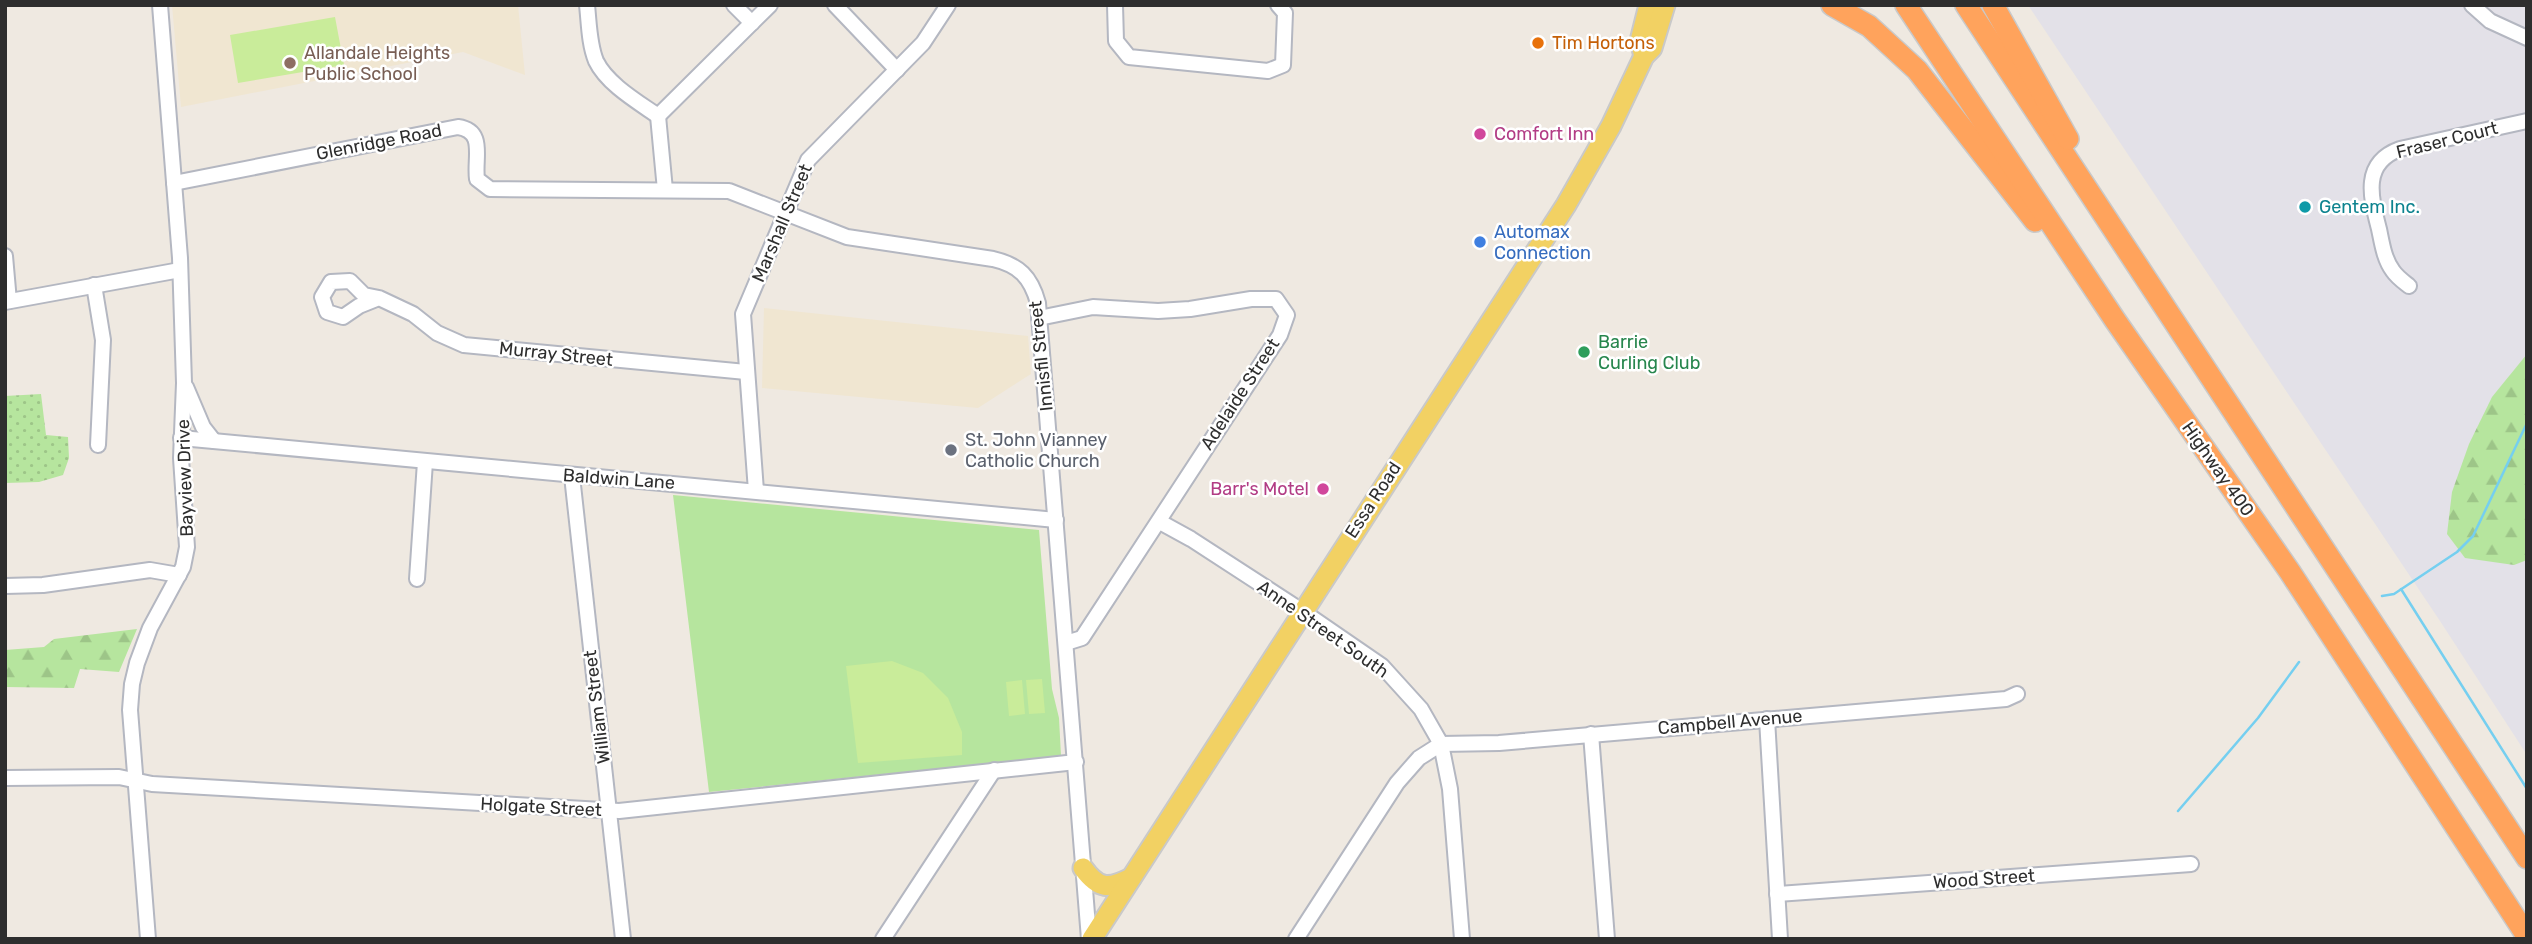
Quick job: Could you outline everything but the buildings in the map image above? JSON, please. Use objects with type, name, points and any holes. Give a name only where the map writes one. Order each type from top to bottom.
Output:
[{"type":"highway","points":[[1832,5],[1869,26],[1917,70],[2115,320]]},
{"type":"highway","name":"Highway 400","points":[[1906,5],[2115,320],[2290,572],[2527,936]]},
{"type":"highway","points":[[1966,5],[2527,858]]},
{"type":"highway","points":[[1993,5],[2071,144],[2078,178]]},
{"type":"main road","name":"Essa Road","points":[[1644,56],[1640,41],[1649,5]]},
{"type":"main road","name":"Essa Road","points":[[1091,939],[1566,205],[1611,126],[1644,56],[1652,48],[1665,5]]},
{"type":"main road","points":[[1083,868],[1092,880],[1105,886],[1114,886],[1131,878]]},
{"type":"street","name":"Bayview Drive","points":[[148,939],[130,710],[132,684],[144,643],[179,575],[187,547],[181,438],[184,383],[180,270],[160,5]]},
{"type":"street","points":[[587,5],[590,37],[596,61],[611,80],[659,116],[665,190]]},
{"type":"street","points":[[734,5],[752,23]]},
{"type":"street","points":[[659,116],[770,5]]},
{"type":"street","points":[[835,5],[897,70]]},
{"type":"street","name":"Marshall Street","points":[[756,491],[743,314],[808,160],[923,43],[948,5]]},
{"type":"street","points":[[1115,5],[1116,41],[1129,57],[1268,71],[1283,65],[1285,13],[1278,5]]},
{"type":"street","points":[[2472,5],[2490,21],[2527,38]]},
{"type":"street","name":"Fraser Court","points":[[2409,286],[2393,272],[2385,258],[2370,192],[2372,178],[2379,165],[2390,152],[2400,149],[2527,121]]},
{"type":"street","name":"Glenridge Road","points":[[174,183],[458,127],[467,128],[475,136],[478,147],[477,179],[490,190],[665,190]]},
{"type":"street","name":"Innisfil Street","points":[[665,190],[729,191],[847,237],[993,259],[1020,270],[1031,283],[1038,303],[1091,939]]},
{"type":"street","points":[[5,256],[7,302],[180,270]]},
{"type":"street","points":[[94,285],[103,340],[98,445]]},
{"type":"street","name":"Murray Street","points":[[379,298],[413,314],[437,332],[464,345],[746,372]]},
{"type":"street","name":"Adelaide Street","points":[[1039,318],[1093,307],[1158,311],[1190,309],[1251,299],[1276,299],[1287,315],[1280,335],[1082,638],[1066,643]]},
{"type":"street","points":[[184,383],[203,427],[214,441]]},
{"type":"street","name":"Baldwin Lane","points":[[181,438],[1056,520]]},
{"type":"street","points":[[417,579],[425,462]]},
{"type":"street","name":"William Street","points":[[572,476],[623,939]]},
{"type":"street","name":"Anne Street South","points":[[1160,522],[1303,611],[1382,666],[1421,709],[1441,744],[1450,789],[1462,939]]},
{"type":"street","points":[[5,586],[43,585],[150,570],[179,575]]},
{"type":"street","name":"Campbell Avenue","points":[[1441,744],[1499,743],[2006,699],[2017,694]]},
{"type":"street","points":[[1767,719],[1780,939]]},
{"type":"street","points":[[1591,734],[1607,939]]},
{"type":"street","points":[[1296,939],[1397,783],[1419,758],[1441,744]]},
{"type":"street","name":"Holgate Street","points":[[5,778],[119,777],[165,785],[619,811],[1076,762]]},
{"type":"street","points":[[883,939],[994,770]]},
{"type":"street","name":"Wood Street","points":[[1777,894],[2191,864]]},
{"type":"shaded area","name":"Allandale Heights Public School","points":[[172,5],[518,5],[525,75],[463,52],[181,107]]},
{"type":"shaded area","points":[[2028,5],[2527,5],[2527,755],[2440,621]]},
{"type":"shaded area","points":[[764,308],[1028,336],[1031,374],[978,408],[762,388]]},
{"type":"green space","points":[[335,17],[344,65],[238,83],[230,35]]},
{"type":"green space","points":[[2527,354],[2527,560],[2514,565],[2465,558],[2447,534],[2452,492],[2469,444],[2492,397]]},
{"type":"green space","points":[[41,394],[46,435],[68,437],[69,458],[63,475],[39,482],[5,483],[5,396]]},
{"type":"green space","points":[[673,495],[1039,530],[1052,689],[1059,718],[1061,756],[709,792]]},
{"type":"green space","points":[[137,629],[119,672],[80,669],[74,688],[5,687],[5,650],[44,647],[54,639]]},
{"type":"green space","points":[[892,661],[923,673],[948,698],[962,732],[962,755],[858,763],[846,666]]},
{"type":"green space","points":[[1042,679],[1045,713],[1029,714],[1026,680]]},
{"type":"green space","points":[[1022,680],[1025,714],[1009,716],[1006,682]]},
{"type":"waterway","points":[[2382,596],[2394,594],[2457,552],[2473,536],[2527,423]]},
{"type":"waterway","points":[[2401,589],[2527,789]]},
{"type":"waterway","points":[[2178,811],[2258,718],[2299,662]]},
{"type":"place","name":"Tim Hortons","points":[[1538,43]]},
{"type":"place","name":"Allandale Heights Public School","points":[[290,63]]},
{"type":"place","name":"Comfort Inn","points":[[1480,134]]},
{"type":"place","name":"Gentem Inc.","points":[[2305,207]]},
{"type":"place","name":"Automax Connection","points":[[1480,242]]},
{"type":"place","name":"Barrie Curling Club","points":[[1584,352]]},
{"type":"place","name":"St. John Vianney Catholic Church","points":[[951,450]]},
{"type":"place","name":"Barr's Motel","points":[[1323,489]]}]
